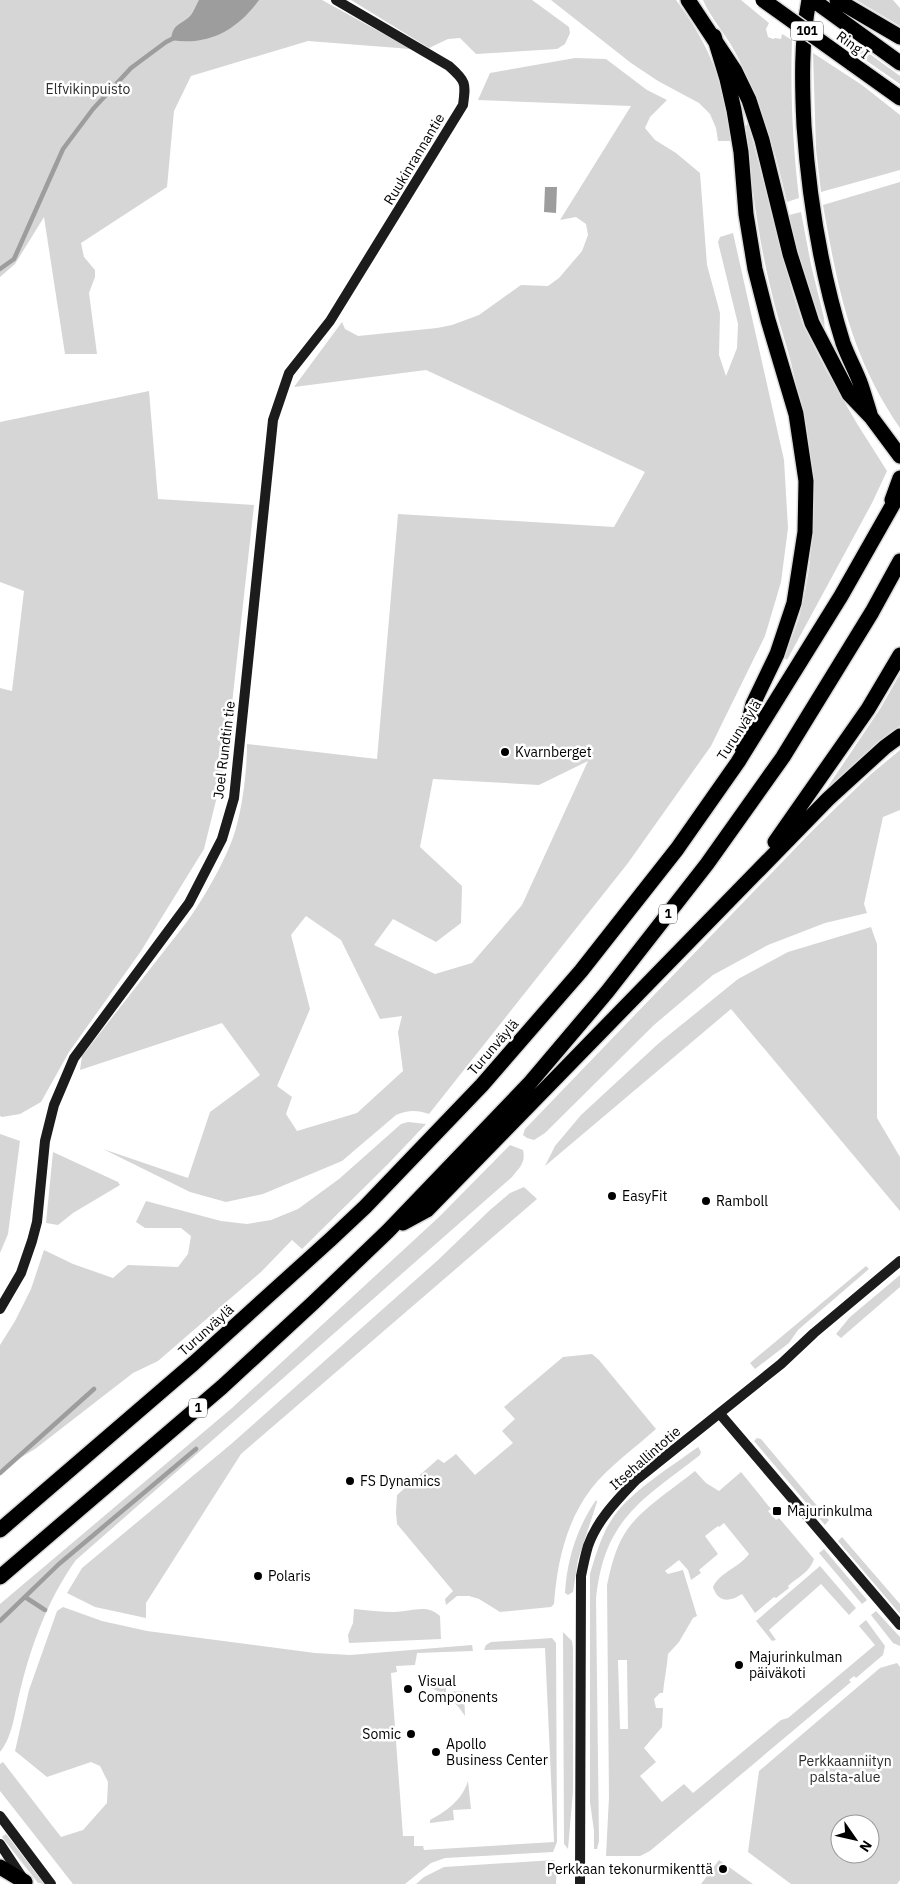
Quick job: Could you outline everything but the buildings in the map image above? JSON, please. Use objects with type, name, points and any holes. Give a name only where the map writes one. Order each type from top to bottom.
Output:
[{"type":"highway","points":[[688,0],[736,71],[749,100],[762,140],[790,254],[812,323],[849,394],[872,417],[900,456]]},
{"type":"highway","name":"Ring I","points":[[763,0],[900,98]]},
{"type":"highway","points":[[809,0],[803,60],[803,97],[809,185],[830,298],[844,345],[872,417]]},
{"type":"highway","name":"Ring I","points":[[813,0],[900,63]]},
{"type":"highway","points":[[837,0],[900,37]]},
{"type":"highway","points":[[714,36],[727,78],[734,110],[741,152],[746,214],[755,268],[768,320],[796,414],[806,481],[805,532],[794,603],[777,654],[754,704],[738,762]]},
{"type":"highway","points":[[885,518],[900,478]]},
{"type":"highway","name":"Turunväylä","points":[[0,1530],[194,1363],[372,1200],[482,1085],[581,971],[677,849],[738,762],[840,596],[900,492]]},
{"type":"highway","name":"1","points":[[0,1577],[222,1387],[388,1231],[529,1084],[608,992],[707,864],[783,758],[872,612],[900,561]]},
{"type":"highway","points":[[741,887],[830,765],[868,709],[900,655]]},
{"type":"highway","points":[[388,1231],[427,1210],[828,799],[900,736]]},
{"type":"highway","points":[[0,1867],[26,1883]]},
{"type":"street","name":"Ruukinrannantie","points":[[289,373],[330,321],[384,236],[463,105],[465,90],[462,78],[449,66],[336,0]]},
{"type":"street","name":"Joel Rundtin tie","points":[[0,1309],[21,1273],[32,1241],[36,1222],[45,1140],[54,1105],[74,1058],[189,903],[222,839],[234,798],[273,420],[289,373]]},
{"type":"street","name":"Itsehallintotie","points":[[580,1884],[581,1576],[589,1545],[602,1520],[630,1486],[781,1364],[814,1333],[900,1261]]},
{"type":"street","points":[[720,1414],[900,1625]]},
{"type":"street","points":[[0,1816],[51,1884]]},
{"type":"street","points":[[0,1844],[26,1883]]},
{"type":"green space","name":"Elfvikinpuisto","points":[[0,0],[322,0],[411,49],[308,41],[191,76],[174,111],[167,187],[81,243],[84,257],[95,270],[95,277],[89,293],[97,354],[65,354],[44,217],[15,264],[0,277]]},
{"type":"green space","points":[[351,0],[532,0],[569,27],[570,33],[565,44],[557,49],[476,54],[460,38],[448,39],[429,48]]},
{"type":"green space","points":[[551,0],[676,0],[698,32],[714,66],[725,103],[731,141],[718,141],[716,128],[710,114],[699,103],[658,81],[631,63]]},
{"type":"green space","points":[[703,0],[741,0],[769,23],[766,29],[768,37],[781,39],[782,34],[792,40],[792,119],[799,198],[787,202],[760,107],[731,45]]},
{"type":"green space","points":[[856,0],[893,0],[900,8],[900,26]]},
{"type":"green space","points":[[856,44],[900,76],[900,84],[854,52]]},
{"type":"green space","points":[[813,53],[862,85],[900,115],[900,170],[821,192],[816,149]]},
{"type":"green space","points":[[575,58],[606,59],[647,90],[667,100],[650,117],[645,128],[655,140],[676,153],[700,173],[707,265],[720,313],[719,355],[726,376],[737,348],[738,324],[718,242],[720,237],[733,233],[784,460],[788,528],[781,582],[765,636],[711,746],[628,863],[429,1114],[412,1111],[396,1115],[342,1161],[263,1194],[226,1202],[190,1192],[103,1149],[188,1178],[210,1112],[260,1075],[222,1023],[80,1070],[82,1056],[186,923],[222,864],[233,839],[241,808],[247,744],[377,759],[398,514],[614,527],[645,472],[426,370],[294,387],[342,322],[345,329],[358,336],[452,325],[479,315],[521,285],[548,286],[559,278],[582,251],[588,235],[586,224],[576,217],[560,220],[631,106],[478,100],[490,73]],"holes":[[[588,761],[522,905],[472,963],[435,974],[374,945],[393,919],[436,942],[461,923],[462,886],[420,847],[433,779],[539,785]],[[306,916],[341,940],[380,1019],[402,1016],[398,1032],[403,1071],[357,1113],[297,1131],[286,1114],[292,1097],[277,1086],[310,1009],[291,935]]]},
{"type":"green space","points":[[748,123],[792,291],[803,325],[826,370],[887,471],[872,503],[787,660],[784,657],[798,620],[807,583],[811,553],[813,524],[810,465],[801,405],[792,365],[774,304],[759,231],[748,147],[746,126]]},
{"type":"green space","points":[[900,182],[900,428],[869,374],[848,321],[834,265],[823,205]]},
{"type":"green space","points":[[801,212],[824,318],[825,332],[802,270],[789,215]]},
{"type":"green space","points":[[149,391],[158,499],[254,505],[223,772],[204,849],[141,951],[69,1052],[41,1102],[20,1114],[2,1117],[0,1116],[0,688],[12,691],[24,591],[0,582],[0,422]]},
{"type":"green space","points":[[900,674],[900,726],[873,746],[825,791],[880,709]]},
{"type":"green space","points":[[900,750],[900,810],[883,817],[864,904],[867,913],[825,923],[768,945],[713,975],[654,1025],[545,1133],[534,1140],[523,1135],[525,1129],[812,831],[870,775]]},
{"type":"green space","points":[[871,927],[877,944],[877,1118],[900,1157],[900,1211],[731,1009],[545,1166],[555,1146],[581,1115],[659,1043],[738,979],[788,952]]},
{"type":"green space","points":[[408,1122],[426,1124],[302,1249],[292,1240],[261,1272],[158,1361],[133,1373],[35,1449],[0,1470],[0,1345],[31,1289],[44,1250],[73,1264],[113,1278],[128,1265],[178,1267],[188,1254],[191,1236],[181,1228],[145,1228],[136,1222],[146,1201],[221,1221],[247,1224],[271,1220],[298,1209],[339,1179],[401,1124]]},
{"type":"green space","points":[[0,1134],[20,1141],[8,1234],[0,1253]]},
{"type":"green space","points":[[510,1145],[523,1150],[524,1155],[521,1165],[512,1177],[76,1560],[66,1574],[42,1621],[25,1670],[11,1730],[0,1752],[0,1604],[232,1408],[439,1217]]},
{"type":"green space","points":[[53,1152],[118,1182],[120,1185],[73,1213],[58,1225],[46,1223]]},
{"type":"green space","points":[[524,1187],[537,1199],[241,1454],[146,1603],[146,1618],[95,1607],[67,1593],[82,1568],[230,1445],[438,1260],[490,1210],[510,1193]]},
{"type":"green space","points":[[866,1266],[869,1269],[798,1330],[789,1343],[755,1369],[750,1363]]},
{"type":"green space","points":[[900,1275],[900,1287],[841,1338],[836,1334],[850,1317]]},
{"type":"green space","points":[[592,1354],[656,1429],[606,1473],[582,1502],[564,1544],[560,1558],[554,1604],[551,1607],[500,1612],[479,1599],[469,1596],[457,1596],[446,1605],[445,1599],[453,1591],[397,1524],[397,1495],[438,1459],[444,1463],[456,1454],[475,1475],[513,1443],[502,1431],[515,1419],[504,1407],[563,1357]]},
{"type":"green space","points":[[757,1438],[761,1439],[829,1520],[825,1525],[754,1441]]},
{"type":"green space","points":[[698,1447],[701,1452],[700,1455],[660,1485],[629,1514],[617,1530],[607,1549],[600,1572],[596,1599],[599,1841],[597,1849],[594,1849],[594,1831],[590,1802],[590,1574],[606,1529],[622,1506],[653,1479]]},
{"type":"green space","points":[[695,1471],[706,1483],[719,1491],[741,1472],[771,1509],[768,1511],[776,1520],[779,1518],[814,1559],[810,1567],[788,1586],[789,1588],[776,1598],[774,1597],[755,1613],[742,1594],[733,1599],[725,1600],[718,1596],[713,1587],[720,1577],[741,1563],[749,1554],[724,1523],[705,1536],[718,1554],[699,1570],[701,1573],[691,1580],[688,1570],[679,1560],[665,1571],[668,1574],[683,1570],[697,1616],[693,1618],[679,1642],[668,1654],[663,1693],[660,1693],[654,1699],[656,1708],[663,1708],[662,1727],[644,1748],[656,1762],[640,1776],[662,1802],[684,1784],[693,1793],[781,1720],[788,1718],[875,1645],[859,1626],[866,1620],[885,1646],[883,1655],[856,1678],[854,1676],[849,1680],[851,1682],[650,1851],[640,1856],[606,1856],[609,1797],[607,1585],[616,1552],[631,1524],[657,1500]],"holes":[[[618,1660],[627,1660],[628,1729],[620,1729]]]},
{"type":"green space","points":[[596,1500],[597,1502],[578,1560],[573,1592],[568,1595],[565,1593],[566,1580],[574,1544],[583,1522]]},
{"type":"green space","points":[[842,1537],[900,1604],[900,1614],[838,1541]]},
{"type":"green space","points":[[824,1549],[867,1600],[862,1604],[819,1553]]},
{"type":"green space","points":[[820,1566],[856,1608],[849,1615],[821,1584],[769,1630],[776,1640],[772,1641],[756,1621]]},
{"type":"green space","points":[[63,1607],[102,1621],[147,1631],[315,1653],[350,1655],[472,1645],[473,1651],[417,1653],[415,1665],[396,1666],[397,1672],[391,1673],[403,1836],[414,1836],[414,1846],[423,1846],[424,1850],[554,1842],[545,1648],[484,1650],[486,1645],[491,1642],[552,1638],[556,1643],[557,1842],[553,1852],[445,1858],[431,1863],[405,1884],[73,1884],[0,1791],[0,1764],[3,1762],[61,1837],[83,1830],[107,1803],[108,1782],[100,1766],[91,1762],[47,1777],[15,1751],[29,1690],[57,1611]]},
{"type":"green space","points":[[354,1609],[394,1612],[418,1609],[430,1610],[440,1616],[441,1639],[349,1643],[348,1635],[353,1623]]},
{"type":"green space","points":[[876,1611],[900,1637],[900,1646],[893,1643],[871,1615]]},
{"type":"green space","points":[[563,1632],[572,1641],[573,1648],[573,1791],[568,1849],[564,1844]]},
{"type":"green space","name":"Perkkaanniityn palsta-alue","points":[[897,1663],[900,1667],[900,1880],[897,1884],[791,1884],[748,1852],[759,1771],[880,1668]]},
{"type":"green space","points":[[446,1681],[446,1692],[464,1691],[465,1716],[448,1698],[426,1686],[426,1682]]},
{"type":"green space","points":[[468,1781],[471,1809],[453,1810],[454,1820],[430,1823],[430,1820],[448,1809],[458,1799]]},
{"type":"green space","points":[[6,1834],[44,1884],[38,1883],[2,1837]]},
{"type":"green space","points":[[554,1860],[557,1865],[556,1884],[416,1884],[424,1877],[444,1867]]},
{"type":"green space","name":"Perkkaan tekonurmikenttä","points":[[719,1860],[753,1884],[701,1884]]},
{"type":"shaded area","points":[[199,0],[259,0],[241,20],[221,34],[198,40],[171,40],[176,27],[191,15]]},
{"type":"shaded area","points":[[545,187],[557,187],[556,213],[544,212]]},
{"type":"waterway","points":[[0,269],[14,259],[63,149],[93,109],[131,68],[166,42],[176,37]]},
{"type":"waterway","points":[[0,1473],[94,1389]]},
{"type":"waterway","points":[[0,1621],[59,1564],[196,1449]]},
{"type":"waterway","points":[[25,1597],[45,1610]]},
{"type":"place","name":"Kvarnberget","points":[[505,752]]},
{"type":"place","name":"EasyFit","points":[[612,1196]]},
{"type":"place","name":"Ramboll","points":[[706,1201]]},
{"type":"place","name":"FS Dynamics","points":[[350,1481]]},
{"type":"place","name":"Majurinkulma","points":[[777,1511]]},
{"type":"place","name":"Polaris","points":[[258,1576]]},
{"type":"place","name":"Majurinkulman päiväkoti","points":[[739,1665]]},
{"type":"place","name":"Visual Components","points":[[408,1689]]},
{"type":"place","name":"Somic","points":[[411,1734]]},
{"type":"place","name":"Apollo Business Center","points":[[436,1752]]},
{"type":"place","name":"Perkkaan tekonurmikenttä","points":[[723,1869]]}]
